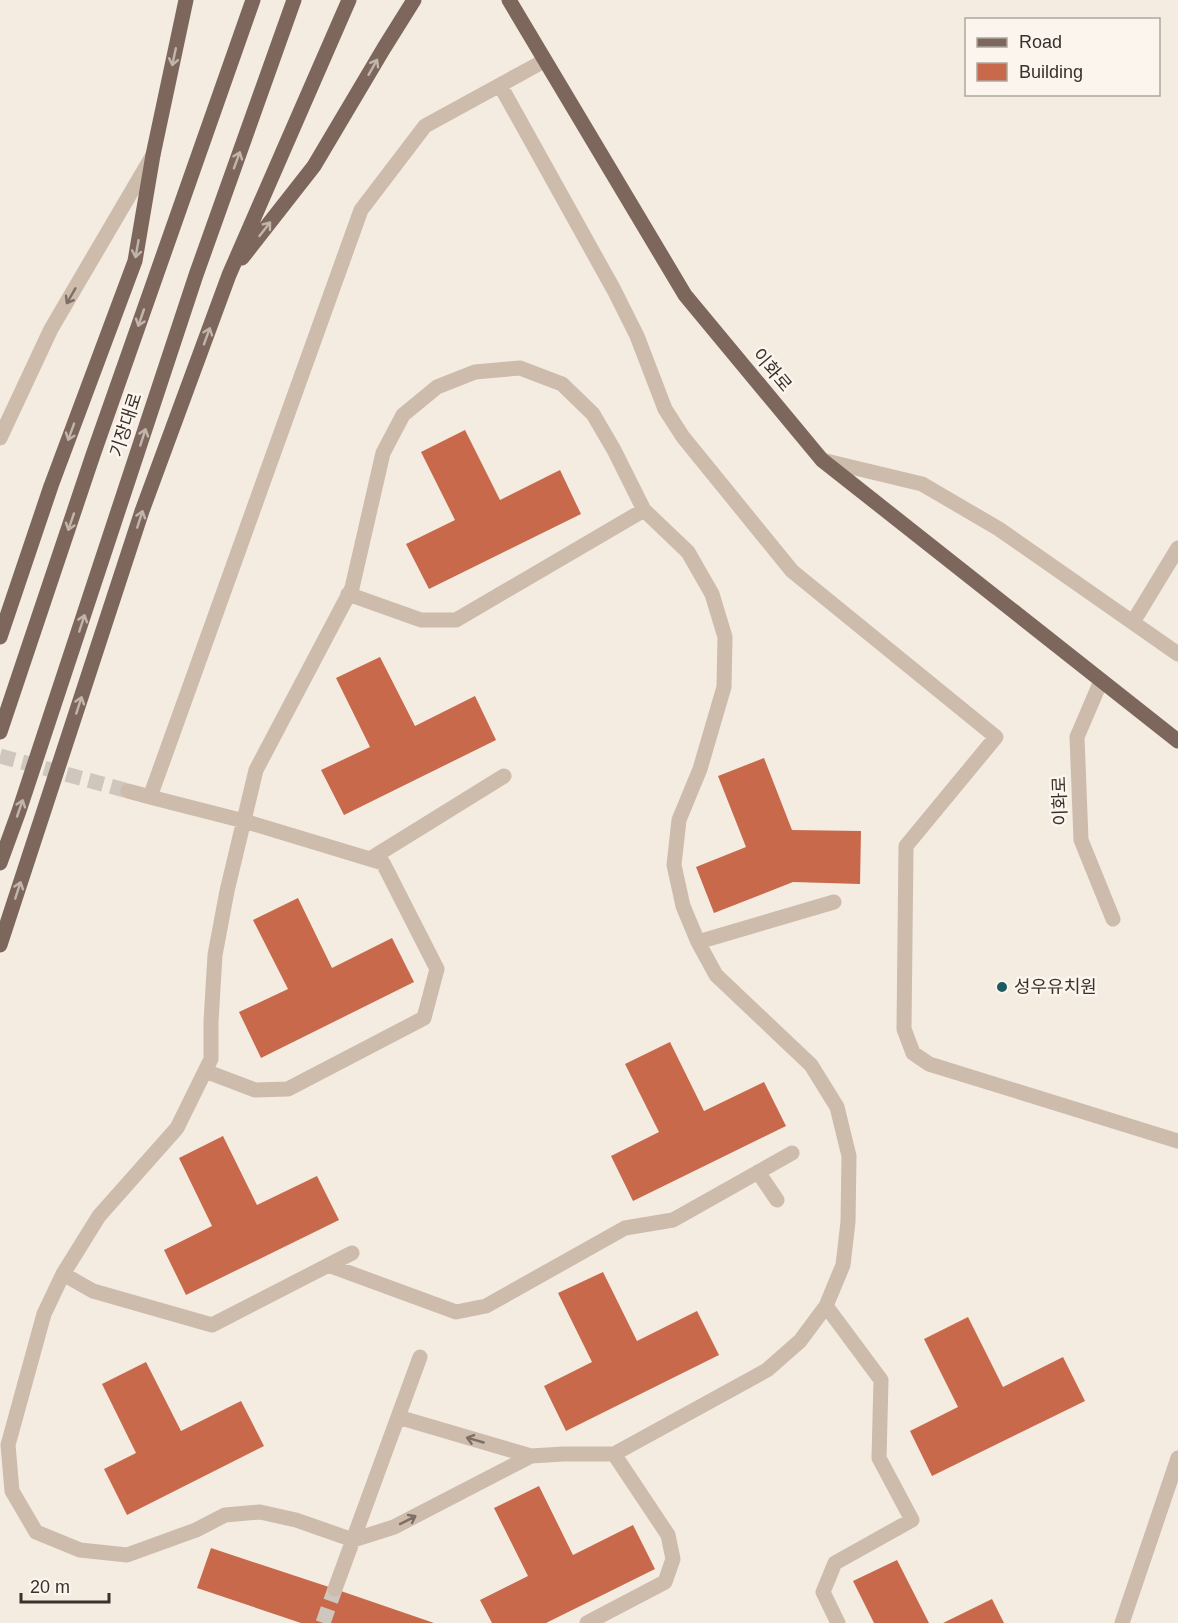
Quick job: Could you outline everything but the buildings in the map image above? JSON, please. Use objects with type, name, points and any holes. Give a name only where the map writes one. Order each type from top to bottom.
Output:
[{"type":"main road","points":[[0,637],[51,486],[135,261],[153,155],[186,0]]},
{"type":"main road","name":"기장대로","points":[[0,732],[93,455],[253,0]]},
{"type":"main road","name":"기장대로","points":[[0,862],[23,800],[196,275],[294,0]]},
{"type":"main road","points":[[0,945],[142,511],[229,275],[349,0]]},
{"type":"main road","points":[[229,275],[314,166],[414,0]]},
{"type":"main road","name":"이화로","points":[[509,0],[685,295],[822,460],[1178,741]]},
{"type":"street","points":[[150,797],[361,210],[425,126],[544,61]]},
{"type":"street","points":[[500,85],[614,291],[637,336],[665,409],[683,437],[792,570],[996,737],[906,846],[904,1029],[913,1053],[929,1064],[1178,1141]]},
{"type":"street","points":[[0,438],[51,329],[153,155]]},
{"type":"street","points":[[398,1417],[531,1456],[614,1454],[767,1370],[800,1341],[826,1306],[843,1265],[848,1222],[849,1156],[837,1107],[811,1065],[716,975],[698,942],[683,906],[674,865],[680,820],[700,769],[724,687],[725,638],[712,594],[688,552],[644,510],[614,450],[592,414],[562,384],[520,368],[476,372],[437,387],[403,415],[383,453],[352,588],[256,770],[227,891],[215,955],[211,1059],[177,1128],[99,1216],[63,1274],[44,1314],[8,1445],[12,1491],[36,1532],[80,1550],[127,1555],[196,1530],[225,1515],[260,1512],[296,1520],[353,1540],[394,1527],[531,1456]]},
{"type":"street","points":[[822,460],[922,483],[999,529],[1178,654]]},
{"type":"street","points":[[348,594],[421,620],[456,620],[644,510]]},
{"type":"street","points":[[1133,622],[1178,548]]},
{"type":"street","name":"이화로","points":[[1101,681],[1077,737],[1081,840],[1113,919]]},
{"type":"street","points":[[370,859],[504,776]]},
{"type":"street","points":[[128,791],[244,821],[383,863],[437,969],[424,1018],[288,1089],[255,1090],[205,1071]]},
{"type":"street","points":[[698,942],[834,902]]},
{"type":"street","points":[[328,1265],[456,1312],[486,1306],[625,1228],[673,1220],[792,1152]]},
{"type":"street","points":[[758,1172],[777,1200]]},
{"type":"street","points":[[63,1274],[93,1291],[212,1324],[352,1253]]},
{"type":"street","points":[[826,1306],[881,1380],[879,1458],[912,1520],[835,1563],[823,1592],[838,1623]]},
{"type":"street","points":[[335,1589],[420,1357]]},
{"type":"street","points":[[587,1623],[665,1582],[673,1559],[668,1535],[614,1454]]},
{"type":"street","points":[[1122,1623],[1178,1458]]},
{"type":"tunnel","points":[[0,756],[128,791]]},
{"type":"tunnel","points":[[323,1623],[335,1589]]},
{"type":"place","name":"성우유치원","points":[[1002,987]]}]
